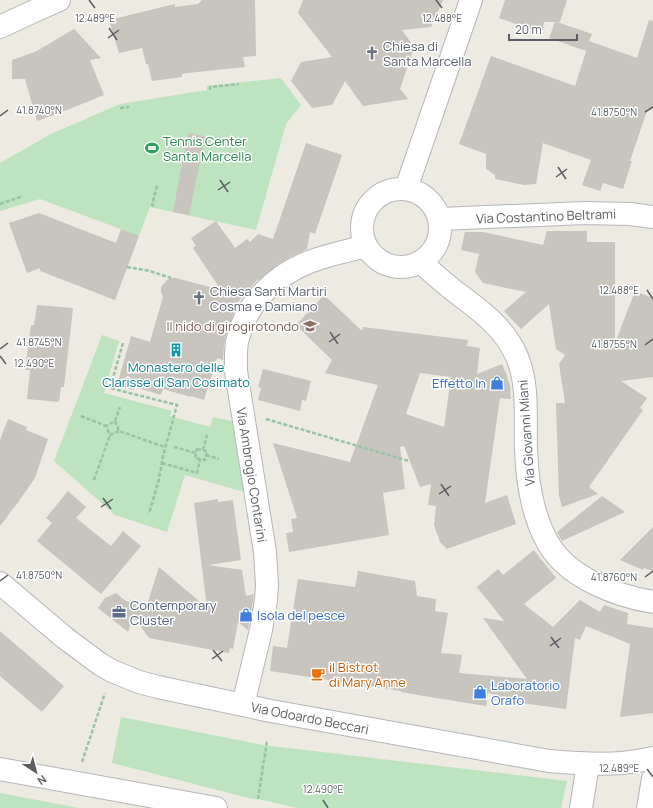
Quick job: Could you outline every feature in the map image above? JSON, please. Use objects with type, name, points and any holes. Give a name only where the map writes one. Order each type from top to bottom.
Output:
[{"type":"street","points":[[0,27],[59,0]]},
{"type":"street","points":[[406,189],[471,0]]},
{"type":"street","points":[[394,189],[406,189],[418,192],[428,199],[435,208],[440,219],[440,232],[437,244],[431,254],[421,262],[409,267],[396,267],[384,264],[373,256],[366,246],[362,234],[362,222],[366,210],[373,200],[382,193],[394,189]]},
{"type":"street","name":"Via Costantino Beltrami","points":[[440,219],[585,213],[630,214],[653,217]]},
{"type":"street","name":"Via Ambrogio Contarini","points":[[243,705],[261,630],[267,585],[265,552],[236,371],[236,348],[238,339],[241,328],[249,311],[271,285],[289,272],[310,262],[366,246]]},
{"type":"street","name":"Via Giovanni Miani","points":[[421,262],[492,320],[513,348],[524,378],[526,455],[530,496],[538,523],[548,543],[560,559],[590,581],[624,595],[653,602]]},
{"type":"street","name":"Via Odoardo Beccari","points":[[0,583],[65,638],[100,664],[129,679],[148,685],[271,711],[534,759],[588,764],[621,763],[653,758]]},
{"type":"street","points":[[581,808],[588,764]]},
{"type":"street","points":[[0,769],[216,808]]},
{"type":"street","points":[[648,808],[653,779]]},
{"type":"path","points":[[210,90],[210,87],[239,84]]},
{"type":"path","points":[[120,108],[129,107]]},
{"type":"path","points":[[154,206],[152,205],[157,186]]},
{"type":"path","points":[[0,204],[22,196]]},
{"type":"path","points":[[127,267],[150,271],[171,278]]},
{"type":"path","points":[[123,343],[110,388],[177,405],[149,514]]},
{"type":"path","points":[[120,407],[115,422],[119,430],[165,448]]},
{"type":"path","points":[[80,416],[106,426],[110,435]]},
{"type":"path","points":[[260,418],[409,461]]},
{"type":"path","points":[[106,426],[115,422]]},
{"type":"path","points":[[94,480],[110,435],[119,430]]},
{"type":"path","points":[[203,450],[207,435]]},
{"type":"path","points":[[174,447],[196,453]]},
{"type":"path","points":[[197,449],[203,450],[207,451],[205,460],[195,458],[197,449]]},
{"type":"path","points":[[206,456],[219,460]]},
{"type":"path","points":[[162,463],[197,474],[200,459]]},
{"type":"path","points":[[76,783],[112,671]]},
{"type":"path","points":[[258,799],[267,741]]},
{"type":"green space","name":"Tennis Center Santa Marcella","points":[[281,78],[301,105],[286,124],[256,230],[150,207],[139,236],[40,199],[0,211],[0,163],[51,134],[120,104],[207,90],[207,86]]},
{"type":"green space","points":[[102,335],[119,341],[104,393],[172,411],[170,416],[210,427],[213,417],[232,421],[244,492],[185,475],[167,532],[115,515],[54,461]]},
{"type":"green space","points":[[121,717],[263,745],[567,781],[561,808],[297,808],[253,799],[112,763]]},
{"type":"green space","points":[[0,793],[79,808],[0,808]]},
{"type":"building","points":[[202,0],[255,0],[256,56],[243,57],[245,67],[188,73],[182,74],[182,77],[152,81],[142,48],[119,53],[109,20],[175,4],[175,7],[198,4]]},
{"type":"building","name":"Chiesa di Santa Marcella","points":[[303,0],[443,0],[431,27],[402,30],[414,47],[400,89],[408,99],[363,106],[345,81],[332,105],[312,108],[291,81],[301,62],[332,57],[298,13]]},
{"type":"building","points":[[505,0],[567,0],[560,22],[557,22],[592,34],[589,41],[637,58],[649,20],[653,21],[653,109],[648,108],[630,161],[632,161],[623,189],[603,183],[600,191],[582,185],[591,160],[543,143],[536,184],[524,185],[495,179],[495,175],[486,169],[486,154],[459,144],[491,56],[575,86],[589,42],[586,51],[549,38],[555,22],[544,22],[542,33],[499,18]]},
{"type":"building","points":[[74,29],[101,58],[90,60],[104,95],[37,121],[25,79],[12,79],[12,60],[35,52]]},
{"type":"building","points":[[188,133],[205,136],[189,215],[173,212]]},
{"type":"building","points":[[306,143],[342,155],[315,234],[310,232],[307,249],[292,256],[259,280],[258,279],[238,302],[226,335],[223,360],[217,358],[204,400],[163,389],[161,395],[135,387],[134,390],[117,385],[131,336],[150,342],[163,297],[161,287],[167,280],[176,278],[221,290],[193,248],[196,246],[191,238],[216,221],[235,248],[247,239],[250,242],[258,234],[273,239]]},
{"type":"building","points":[[39,213],[116,243],[121,229],[139,236],[115,300],[40,271],[40,268],[27,273],[9,223]]},
{"type":"building","points":[[547,231],[587,231],[587,242],[615,242],[615,343],[635,291],[653,298],[653,377],[621,381],[647,398],[640,408],[643,410],[589,487],[598,494],[562,507],[559,496],[556,403],[565,403],[559,364],[565,355],[556,349],[549,304],[521,329],[504,311],[526,292],[483,283],[475,272],[479,254],[461,250],[465,232],[483,232],[543,245]]},
{"type":"building","points":[[324,295],[362,331],[363,327],[468,340],[467,346],[480,348],[477,374],[502,364],[510,386],[511,399],[500,398],[485,503],[507,495],[516,524],[447,549],[440,542],[434,525],[436,506],[428,505],[431,484],[420,487],[404,446],[400,447],[405,489],[383,493],[389,535],[289,552],[286,533],[293,532],[291,519],[297,518],[273,443],[350,462],[378,385],[325,373],[332,360],[296,325]],"holes":[[[420,373],[451,377],[444,427],[406,414]]]},
{"type":"building","points":[[37,305],[73,308],[64,387],[61,387],[59,402],[27,399],[30,370],[25,370],[31,325],[34,325]]},
{"type":"building","points":[[263,369],[311,381],[306,401],[302,400],[300,411],[258,400],[261,388],[258,387]]},
{"type":"building","points":[[8,419],[27,427],[26,430],[48,439],[35,478],[0,526],[0,440]]},
{"type":"building","points":[[68,491],[86,507],[76,518],[111,546],[123,531],[141,546],[101,594],[37,541],[52,523],[46,518]]},
{"type":"building","points":[[602,496],[625,512],[562,541],[557,532]]},
{"type":"building","points":[[218,499],[218,502],[233,500],[241,560],[208,565],[242,570],[246,596],[254,594],[248,630],[238,622],[233,649],[230,648],[229,653],[149,638],[133,616],[128,632],[98,608],[105,598],[116,593],[126,601],[146,608],[159,567],[207,608],[194,503]]},
{"type":"building","points":[[653,527],[653,571],[644,568],[643,570],[620,560]]},
{"type":"building","points":[[534,550],[556,578],[524,604],[553,627],[580,600],[600,612],[604,605],[628,613],[627,624],[653,628],[653,713],[620,717],[630,644],[586,626],[580,640],[575,638],[566,709],[506,701],[488,692],[486,706],[401,691],[270,671],[273,646],[287,648],[298,579],[355,587],[358,571],[415,581],[417,596],[436,599],[435,611],[448,613],[441,654],[462,655],[459,673],[527,679],[483,618],[504,621],[477,587],[498,569],[503,575]]},
{"type":"building","points":[[0,631],[64,686],[42,712],[0,676]]},
{"type":"place","name":"Chiesa di Santa Marcella","points":[[372,53]]},
{"type":"place","name":"Tennis Center Santa Marcella","points":[[152,148]]},
{"type":"place","name":"Chiesa Santi Martiri Cosma e Damiano","points":[[199,298]]},
{"type":"place","name":"Il nido di girogirotondo","points":[[310,326]]},
{"type":"place","name":"Monastero delle Clarisse di San Cosimato","points":[[176,350]]},
{"type":"place","name":"Effetto In","points":[[497,383]]},
{"type":"place","name":"Contemporary Cluster","points":[[119,612]]},
{"type":"place","name":"Isola del pesce","points":[[246,615]]},
{"type":"place","name":"il Bistrot di Mary Anne","points":[[318,674]]},
{"type":"place","name":"Laboratorio Orafo","points":[[480,692]]}]
